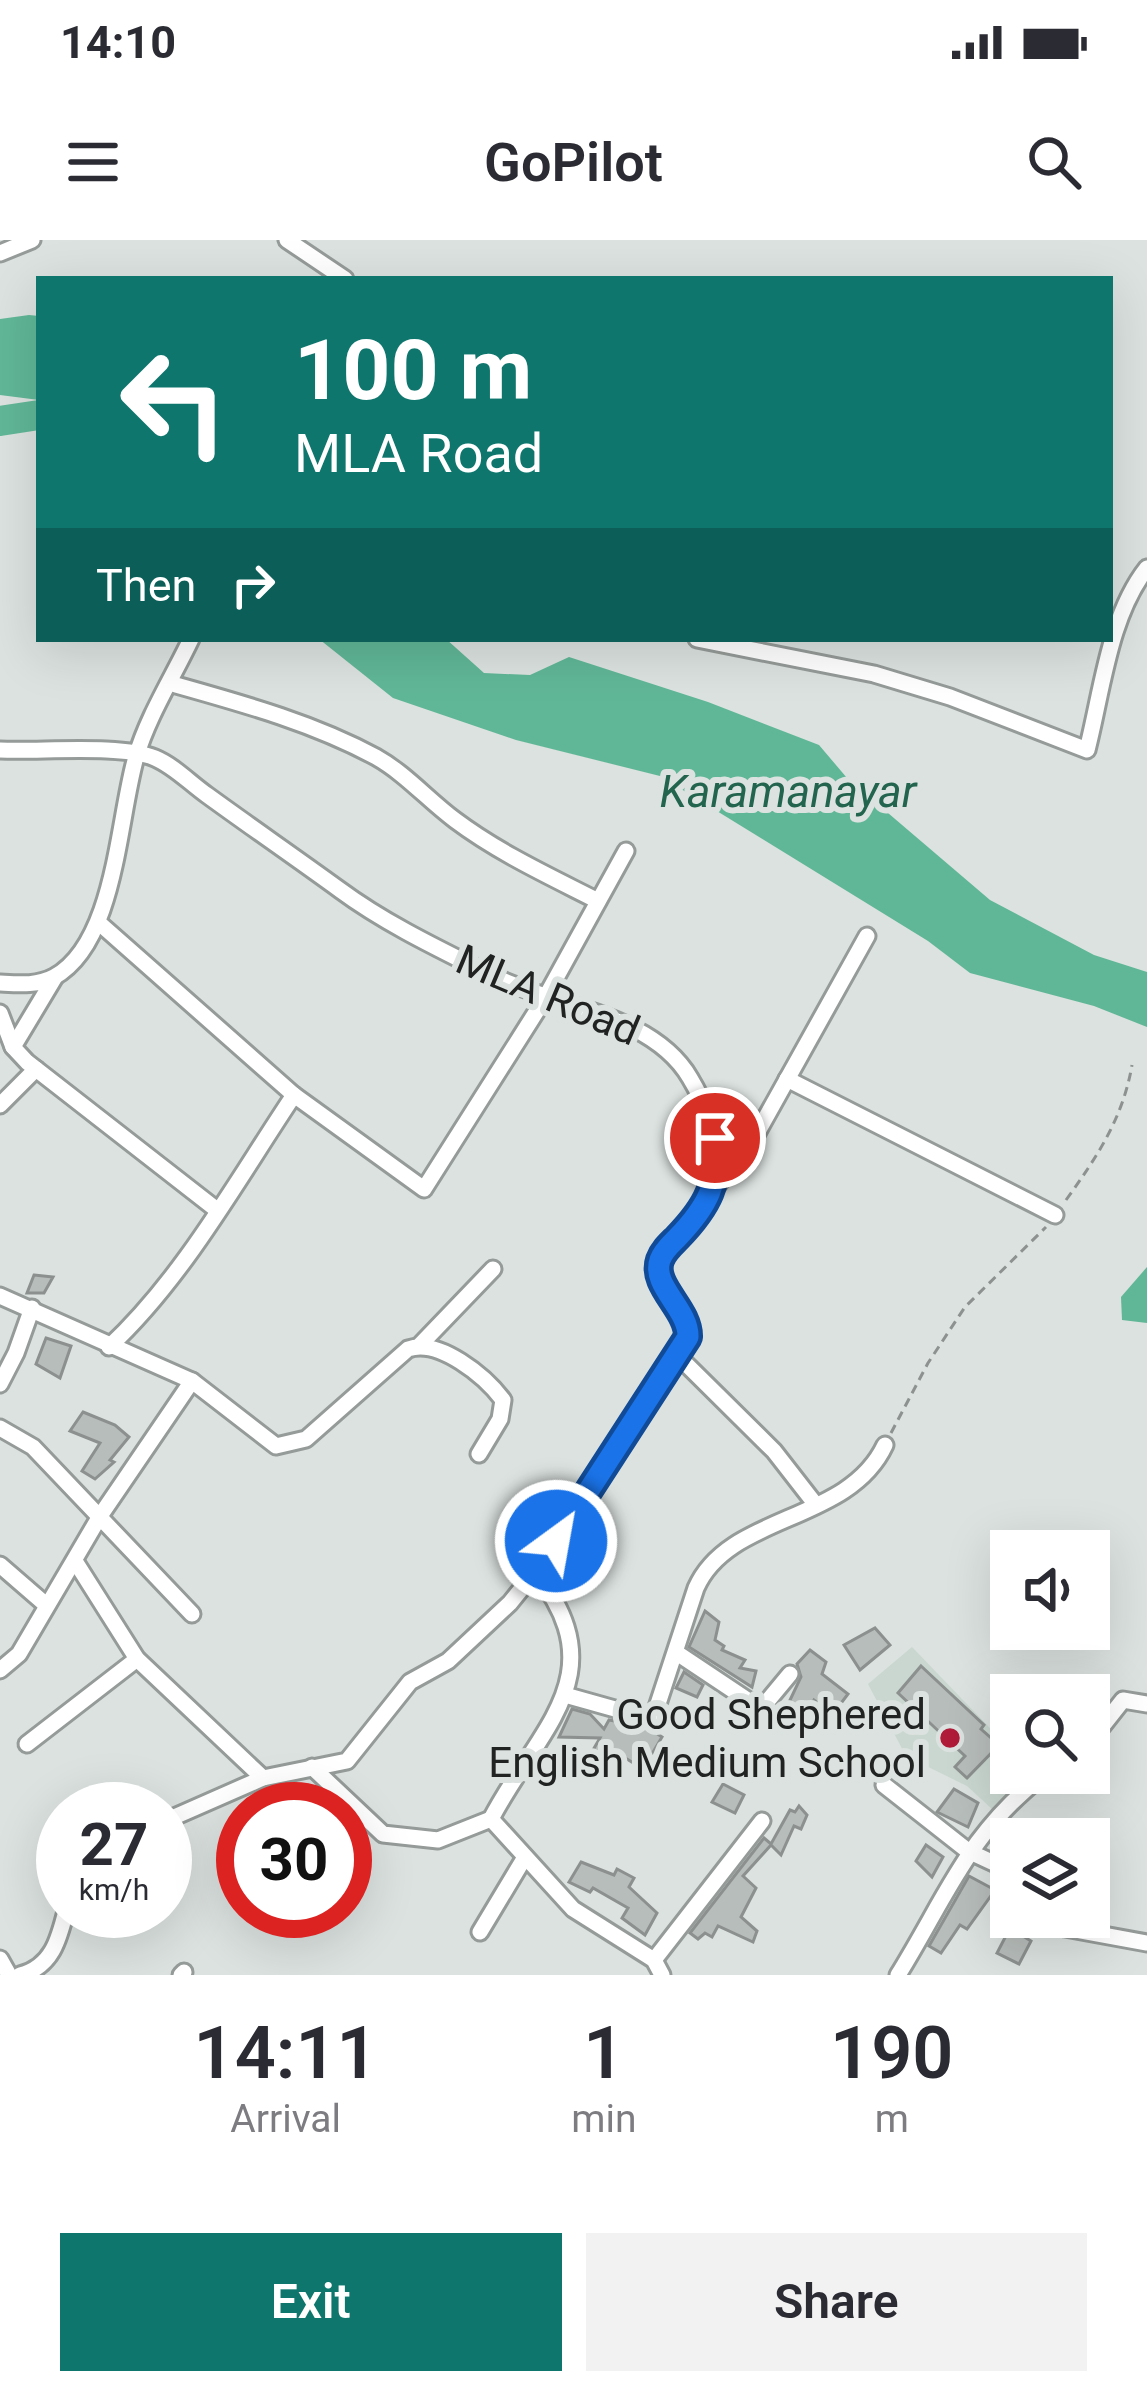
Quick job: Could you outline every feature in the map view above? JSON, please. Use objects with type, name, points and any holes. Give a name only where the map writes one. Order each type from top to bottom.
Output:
[{"type":"street","points":[[0,253],[32,240]]},
{"type":"street","points":[[287,240],[341,276]]},
{"type":"street","points":[[712,642],[874,674],[1087,750],[1122,618],[1147,568]]},
{"type":"street","points":[[13,1047],[55,977],[82,951],[98,922],[136,754],[189,642]]},
{"type":"street","points":[[169,683],[279,714],[373,756],[454,820],[518,861],[598,901]]},
{"type":"street","name":"MLA Road","points":[[0,750],[153,757],[346,895],[446,952],[658,1043],[693,1081],[715,1138],[714,1190]]},
{"type":"street","points":[[98,922],[294,1095],[424,1189],[545,998],[626,851]]},
{"type":"street","points":[[192,1809],[263,1778],[347,1761],[410,1682],[448,1661],[536,1572],[679,1356],[688,1326],[659,1275],[666,1249],[699,1215],[756,1135],[867,936]]},
{"type":"street","points":[[0,983],[28,985],[55,977]]},
{"type":"street","points":[[0,1013],[13,1047],[36,1069],[217,1210]]},
{"type":"street","points":[[0,1105],[36,1069]]},
{"type":"street","points":[[787,1079],[1055,1215]]},
{"type":"street","points":[[109,1347],[133,1325],[294,1095]]},
{"type":"street","points":[[0,1296],[192,1381],[267,1442],[284,1447],[306,1439],[408,1349],[420,1345],[493,1269]]},
{"type":"street","points":[[0,1384],[32,1308]]},
{"type":"street","points":[[420,1345],[450,1356],[500,1394],[502,1413],[478,1454]]},
{"type":"street","points":[[679,1356],[774,1451],[817,1505]]},
{"type":"street","points":[[0,1670],[19,1654],[100,1516],[192,1381]]},
{"type":"street","points":[[0,1428],[33,1448],[192,1614]]},
{"type":"street","points":[[565,1695],[640,1716],[656,1713],[706,1570],[736,1545],[867,1474],[884,1445]]},
{"type":"street","points":[[75,1561],[137,1659],[263,1778]]},
{"type":"street","points":[[0,1565],[45,1604]]},
{"type":"street","points":[[313,1767],[383,1834],[438,1840],[491,1819],[512,1779],[553,1723],[565,1695],[572,1652],[569,1630],[536,1572]]},
{"type":"street","points":[[677,1653],[761,1709],[790,1674]]},
{"type":"street","points":[[28,1744],[137,1659]]},
{"type":"street","points":[[1110,1717],[1124,1700],[1147,1704]]},
{"type":"street","points":[[884,1785],[968,1851],[990,1861]]},
{"type":"street","points":[[898,1975],[968,1851],[1018,1794]]},
{"type":"street","points":[[491,1819],[573,1909],[658,1967],[762,1821]]},
{"type":"street","points":[[480,1932],[524,1857]]},
{"type":"street","points":[[1110,1936],[1147,1943]]},
{"type":"street","points":[[20,1975],[48,1960],[56,1938]]},
{"type":"street","points":[[0,1960],[9,1975]]},
{"type":"path","points":[[884,1445],[964,1306],[1036,1240],[1101,1150],[1126,1100],[1132,1065]]},
{"type":"shaded area","name":"Good Shephered English Medium School","points":[[912,1647],[990,1728],[990,1794],[1009,1794],[992,1809],[967,1786],[906,1756],[868,1684]]},
{"type":"water","points":[[36,316],[36,400],[0,395],[0,319]]},
{"type":"water","name":"Karamanayar","points":[[323,642],[449,642],[484,673],[530,675],[569,657],[708,702],[819,745],[847,778],[990,900],[1094,955],[1147,972],[1147,1027],[1094,1006],[970,973],[928,941],[660,776],[516,740],[393,698]]},
{"type":"water","points":[[1147,1267],[1147,1323],[1122,1320],[1121,1297]]},
{"type":"building","points":[[34,1275],[53,1277],[44,1293],[27,1293]]},
{"type":"building","points":[[46,1338],[71,1346],[60,1378],[36,1364]]},
{"type":"building","points":[[83,1412],[115,1425],[129,1437],[110,1460],[114,1462],[95,1479],[82,1471],[100,1443],[70,1431]]},
{"type":"building","points":[[705,1611],[719,1622],[715,1640],[724,1646],[722,1650],[745,1660],[740,1668],[756,1671],[752,1687],[689,1647]]},
{"type":"building","points":[[875,1628],[890,1645],[860,1670],[844,1645]]},
{"type":"building","points":[[810,1650],[826,1662],[822,1674],[848,1694],[833,1714],[814,1700],[801,1728],[782,1717],[801,1677],[797,1664]]},
{"type":"building","points":[[921,1666],[984,1725],[981,1729],[990,1737],[990,1754],[967,1778],[955,1767],[965,1756],[898,1693]]},
{"type":"building","points":[[684,1672],[703,1685],[697,1697],[676,1688]]},
{"type":"building","points":[[572,1709],[590,1714],[604,1729],[609,1720],[647,1727],[662,1737],[643,1769],[622,1756],[593,1750],[600,1738],[559,1737]]},
{"type":"building","points":[[723,1784],[744,1795],[735,1813],[712,1802]]},
{"type":"building","points":[[954,1789],[978,1803],[968,1827],[937,1812]]},
{"type":"building","points":[[799,1806],[807,1815],[801,1829],[794,1826],[781,1855],[771,1845],[743,1876],[756,1888],[741,1917],[757,1931],[753,1942],[718,1926],[712,1937],[705,1933],[698,1939],[690,1933],[764,1838],[771,1844],[790,1810],[795,1812]]},
{"type":"building","points":[[926,1845],[943,1857],[932,1877],[916,1861]]},
{"type":"building","points":[[581,1862],[614,1875],[617,1869],[634,1878],[629,1887],[657,1913],[645,1935],[622,1918],[628,1908],[593,1888],[590,1892],[569,1882]]},
{"type":"building","points":[[969,1876],[990,1887],[990,1897],[967,1929],[960,1925],[941,1953],[929,1946]]},
{"type":"building","points":[[1005,1938],[1031,1941],[1019,1964],[997,1953]]},
{"type":"waterway","points":[[0,421],[36,415]]},
{"type":"place","name":"Good Shephered English Medium School","points":[[950,1738]]},
{"type":"route","points":[[556,1541],[688,1337],[685,1315],[658,1266],[666,1249],[699,1215],[714,1190],[715,1138]]}]
